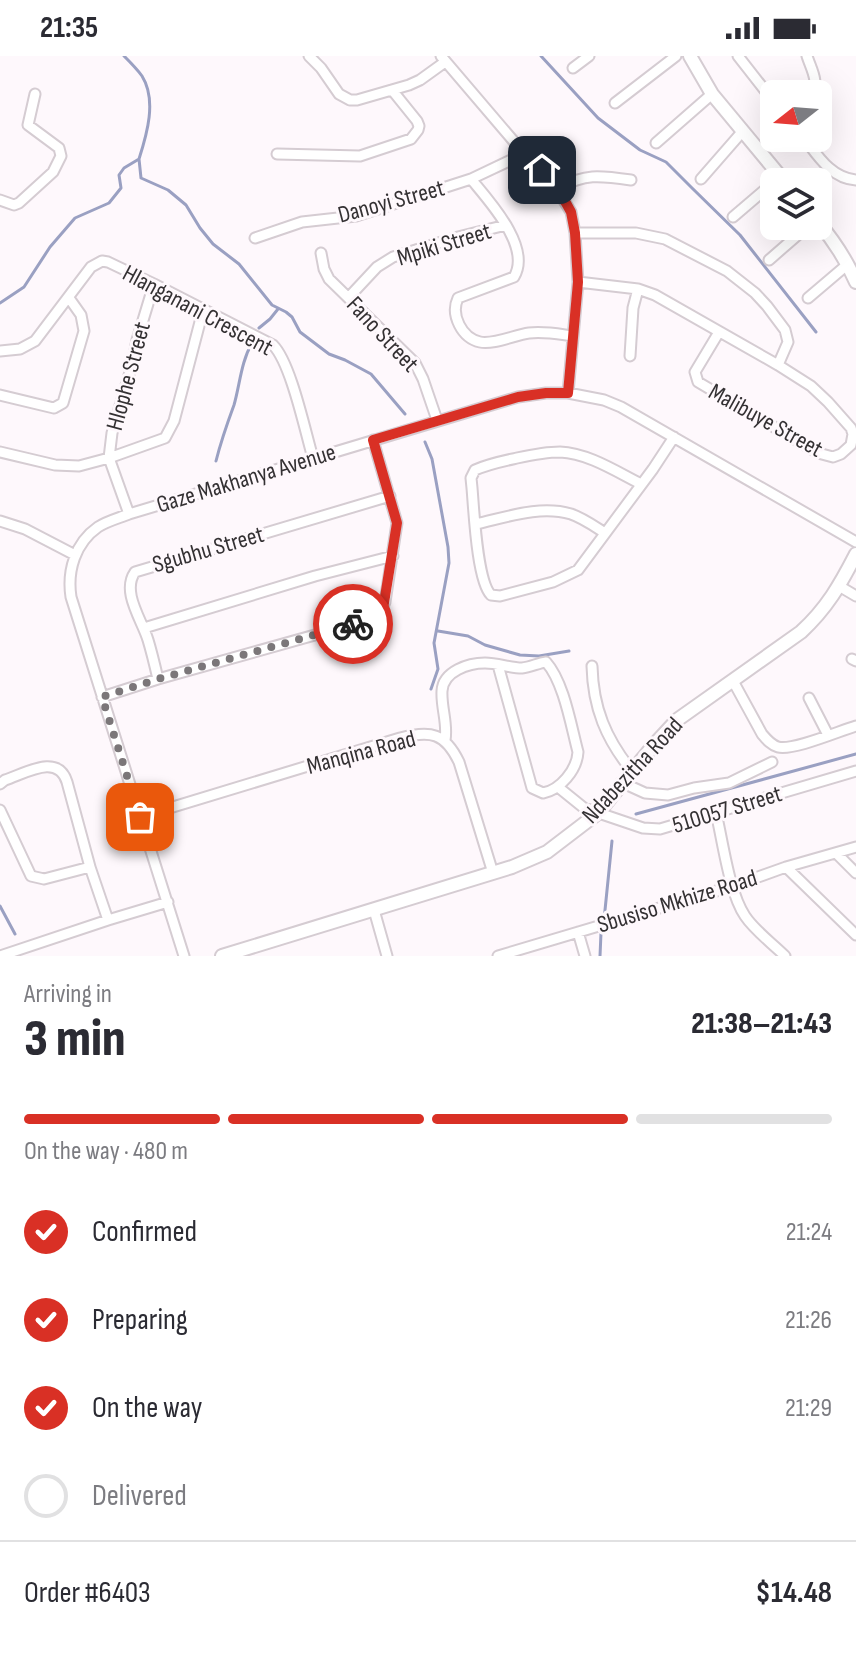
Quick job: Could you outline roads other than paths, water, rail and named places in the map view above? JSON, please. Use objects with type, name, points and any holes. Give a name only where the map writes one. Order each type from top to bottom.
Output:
[{"type":"street","points":[[309,56],[339,94],[357,100],[420,80],[443,59],[556,188],[571,212],[578,282],[568,393]]},
{"type":"street","points":[[573,68],[589,56]]},
{"type":"street","points":[[615,103],[676,56]]},
{"type":"street","points":[[690,56],[712,94],[768,168]]},
{"type":"street","points":[[738,56],[760,84]]},
{"type":"street","points":[[807,56],[815,80]]},
{"type":"street","points":[[277,154],[360,156],[411,139],[419,126],[392,90]]},
{"type":"street","points":[[0,200],[14,205],[19,203],[53,172],[61,156],[59,148],[28,125],[35,94]]},
{"type":"street","points":[[656,143],[712,94]]},
{"type":"street","points":[[701,179],[742,132]]},
{"type":"street","name":"Danoyi Street","points":[[255,238],[302,222],[356,216],[471,179],[513,159],[522,151]]},
{"type":"street","points":[[816,152],[833,172],[856,180]]},
{"type":"street","points":[[556,188],[587,176],[631,180]]},
{"type":"street","points":[[471,179],[506,225],[519,263],[517,274],[509,280],[458,298],[454,308],[457,320],[470,338],[483,343],[530,333],[573,336]]},
{"type":"street","points":[[733,217],[760,195]]},
{"type":"street","name":"Mpiki Street","points":[[349,297],[377,267],[393,257],[506,225]]},
{"type":"street","points":[[575,233],[636,233],[665,239],[727,271],[755,293],[785,330],[788,342],[778,365]]},
{"type":"street","points":[[832,239],[856,282]]},
{"type":"street","points":[[769,260],[792,240]]},
{"type":"street","name":"Fano Street","points":[[321,253],[326,274],[415,363],[437,420]]},
{"type":"street","name":"Hlanganani Crescent","points":[[0,351],[20,349],[31,344],[91,267],[102,261],[154,284],[279,350],[313,458]]},
{"type":"street","points":[[808,298],[848,264]]},
{"type":"street","name":"Malibuye Street","points":[[578,282],[638,289],[655,295],[778,365],[820,393],[847,423],[854,435],[851,445],[833,457],[826,456],[698,382],[695,375],[697,368],[719,332]]},
{"type":"street","name":"Hlophe Street","points":[[129,514],[109,458],[114,424],[154,284]]},
{"type":"street","points":[[630,356],[633,308],[638,289]]},
{"type":"street","points":[[0,395],[49,408],[57,408],[63,403],[84,331],[81,315],[69,298]]},
{"type":"street","points":[[0,452],[67,467],[93,463],[161,441],[174,421],[205,311]]},
{"type":"street","name":"Gaze Makhanya Avenue","points":[[75,555],[84,540],[99,526],[129,514],[437,420],[518,397],[546,393],[568,393],[604,400],[621,407],[856,542]]},
{"type":"street","points":[[641,484],[587,459],[562,452],[531,455],[475,470],[472,473],[472,488],[481,576],[486,591],[494,597],[541,586],[571,574],[584,563],[641,484],[674,437]]},
{"type":"street","points":[[102,697],[376,617],[385,602],[397,523],[373,440]]},
{"type":"street","name":"Sgubhu Street","points":[[158,679],[144,628],[133,603],[130,583],[133,574],[140,569],[390,496]]},
{"type":"street","points":[[476,524],[543,510],[570,514],[605,533]]},
{"type":"street","points":[[0,521],[25,529],[75,555],[70,574],[71,597],[184,956]]},
{"type":"street","name":"Ndabezitha Road","points":[[222,956],[512,867],[547,852],[598,813],[677,720],[801,632],[819,615],[856,554]]},
{"type":"street","points":[[144,628],[315,576],[393,556]]},
{"type":"street","points":[[839,586],[856,596]]},
{"type":"street","points":[[445,740],[447,724],[442,691],[445,680],[456,671],[482,663],[520,668],[543,662],[550,665],[564,700],[578,758],[558,787]]},
{"type":"street","name":"510057 Street","points":[[498,665],[530,783],[539,793],[549,793],[558,787],[578,805],[643,828],[669,827],[856,771]]},
{"type":"street","points":[[592,666],[593,691],[601,719],[620,756],[632,771]]},
{"type":"street","points":[[733,681],[762,734],[773,745],[787,748],[856,726]]},
{"type":"street","points":[[809,698],[828,735]]},
{"type":"street","name":"Manqina Road","points":[[140,817],[400,738],[432,734],[445,740],[459,762],[493,873]]},
{"type":"street","points":[[623,783],[645,793],[668,795],[729,783],[772,762]]},
{"type":"street","points":[[0,784],[44,767],[63,771],[108,920]]},
{"type":"street","points":[[0,810],[31,876],[44,879],[90,867]]},
{"type":"street","points":[[716,813],[741,909],[750,923],[785,956]]},
{"type":"street","name":"Sbusiso Mkhize Road","points":[[498,956],[856,847]]},
{"type":"street","points":[[836,853],[856,873]]},
{"type":"street","points":[[786,867],[856,935]]},
{"type":"street","points":[[0,956],[168,902]]},
{"type":"street","points":[[374,910],[387,956]]},
{"type":"street","points":[[578,932],[585,956]]},
{"type":"waterway","points":[[0,303],[24,287],[50,247],[75,218],[109,203],[121,188],[119,175],[139,159],[147,128],[149,96],[142,76],[124,56]]},
{"type":"waterway","points":[[541,56],[598,118],[640,150],[666,162],[740,235],[816,332]]},
{"type":"waterway","points":[[139,159],[141,178],[168,190],[186,205],[213,244],[239,264],[272,305],[292,317],[300,332],[329,354],[371,374],[405,414]]},
{"type":"waterway","points":[[259,328],[278,309]]},
{"type":"waterway","points":[[216,461],[252,343]]},
{"type":"waterway","points":[[425,442],[432,459],[449,563],[434,643],[438,669],[431,689]]},
{"type":"waterway","points":[[438,631],[468,636],[485,645],[520,655],[539,656],[569,651]]},
{"type":"waterway","points":[[636,814],[856,754]]},
{"type":"waterway","points":[[604,920],[612,841]]},
{"type":"waterway","points":[[0,906],[15,934]]},
{"type":"waterway","points":[[600,956],[601,933]]}]
